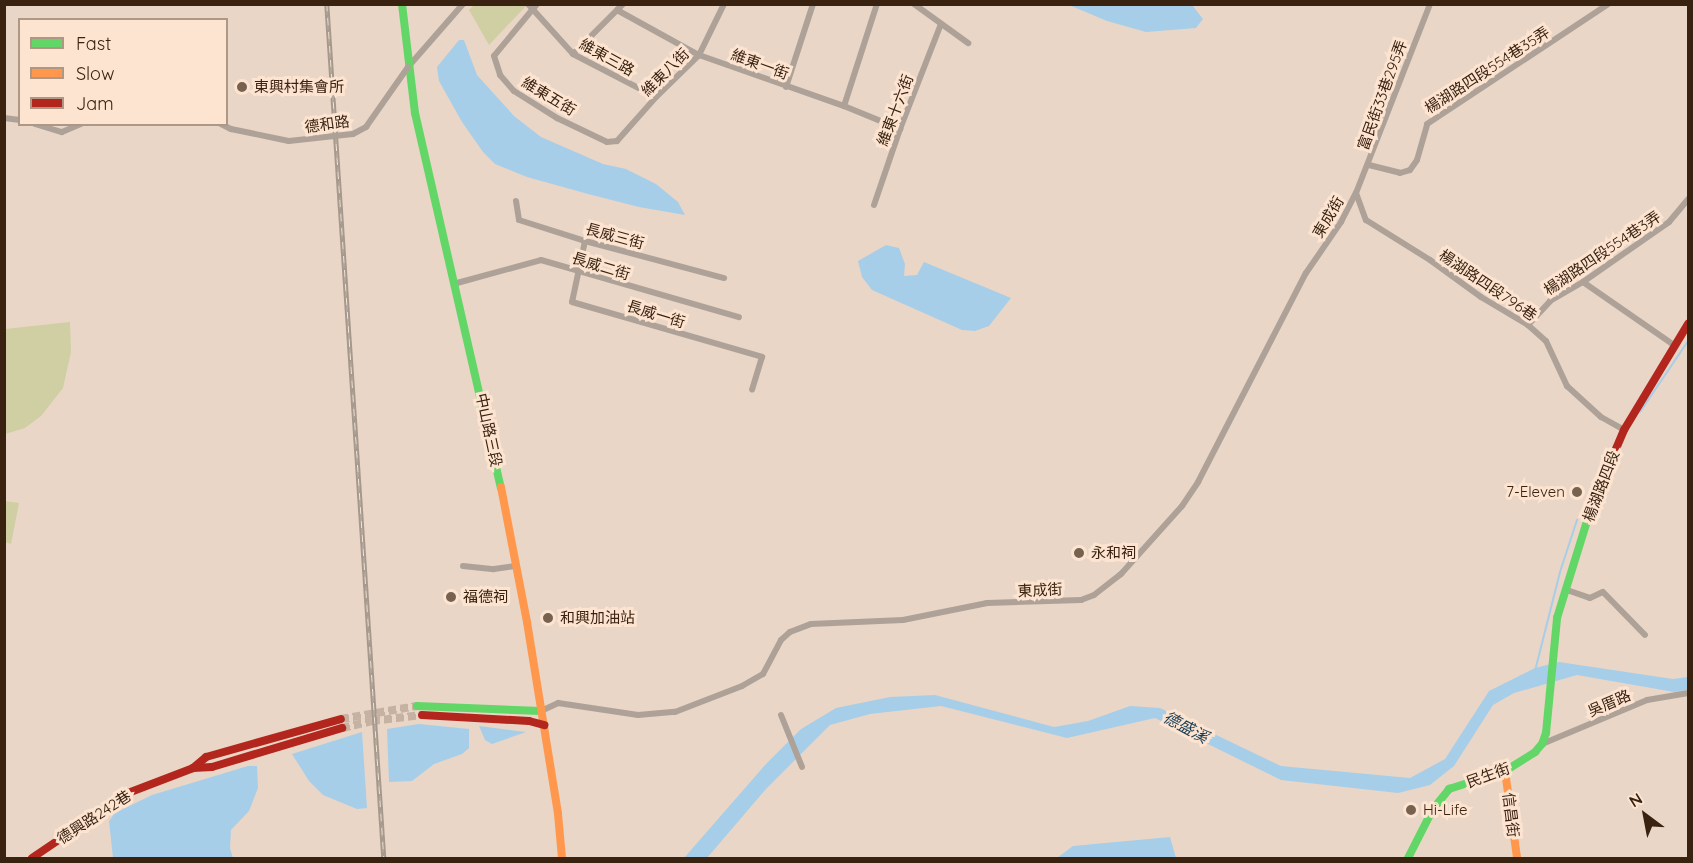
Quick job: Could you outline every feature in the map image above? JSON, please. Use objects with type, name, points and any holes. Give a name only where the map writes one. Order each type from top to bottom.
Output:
[{"type":"street","name":"中山路三段","points":[[402,4],[415,113],[457,283],[496,459],[544,725],[558,814],[562,858]]},
{"type":"street","name":"德和路","points":[[224,126],[289,141],[353,134],[366,127],[408,67],[464,4]]},
{"type":"street","points":[[530,7],[537,4]]},
{"type":"street","points":[[573,54],[623,4]]},
{"type":"street","name":"維東八街","points":[[607,142],[617,141],[656,97],[699,55],[724,4]]},
{"type":"street","points":[[786,87],[813,4]]},
{"type":"street","points":[[844,106],[877,4]]},
{"type":"street","points":[[914,4],[968,43]]},
{"type":"street","name":"富民街33巷295弄","points":[[1356,193],[1408,54],[1430,4]]},
{"type":"street","name":"楊湖路四段554巷35弄","points":[[1368,165],[1400,173],[1410,170],[1417,160],[1427,124],[1608,4]]},
{"type":"street","name":"維東三路","points":[[530,7],[573,54],[656,97]]},
{"type":"street","name":"維東五街","points":[[530,7],[494,56],[500,75],[514,91],[557,118],[607,142]]},
{"type":"street","name":"維東一街","points":[[616,10],[699,55],[844,106],[900,129]]},
{"type":"street","name":"維東十六街","points":[[874,205],[900,129],[941,24]]},
{"type":"street","points":[[42,126],[62,132],[76,126]]},
{"type":"street","name":"楊湖路四段796巷","points":[[1356,193],[1366,220],[1430,260],[1481,297],[1528,325],[1546,341],[1567,386],[1601,417],[1624,430]]},
{"type":"street","name":"東成街","points":[[541,711],[558,703],[638,715],[675,712],[742,686],[764,674],[781,640],[790,632],[811,624],[903,620],[987,603],[1077,600],[1094,596],[1137,557],[1182,506],[1198,482],[1306,273],[1341,222],[1356,193]]},
{"type":"street","name":"楊湖路四段554巷3弄","points":[[1528,325],[1550,301],[1583,282],[1669,222],[1689,199]]},
{"type":"street","name":"長威三街","points":[[516,201],[519,220],[585,241],[724,278]]},
{"type":"street","name":"長威一街","points":[[585,241],[572,302],[762,357],[752,388]]},
{"type":"street","name":"長威二街","points":[[457,283],[541,260],[579,273],[739,317]]},
{"type":"street","points":[[1583,282],[1674,345]]},
{"type":"street","name":"楊湖路四段","points":[[1542,744],[1546,733],[1557,618],[1568,590],[1597,488],[1624,430],[1674,345],[1689,324]]},
{"type":"street","points":[[463,566],[494,569],[516,566]]},
{"type":"street","points":[[1568,590],[1590,598],[1603,592],[1645,635]]},
{"type":"street","name":"吳厝路","points":[[1542,744],[1647,700],[1689,693]]},
{"type":"street","points":[[417,706],[541,711]]},
{"type":"street","points":[[422,715],[529,721],[544,725]]},
{"type":"street","points":[[781,715],[800,764]]},
{"type":"street","name":"德興路242巷","points":[[32,858],[128,793],[193,768],[206,757],[341,723]]},
{"type":"street","name":"民生街","points":[[1408,858],[1433,809],[1449,789],[1505,771],[1535,752],[1542,744]]},
{"type":"street","name":"信昌街","points":[[1505,771],[1517,858]]},
{"type":"green space","points":[[526,4],[526,6],[489,45],[469,10],[474,5]]},
{"type":"green space","points":[[70,322],[71,352],[63,388],[41,416],[25,428],[5,434],[5,329]]},
{"type":"green space","points":[[4,501],[19,503],[11,544],[5,542]]},
{"type":"water","points":[[1069,5],[1192,5],[1203,19],[1196,28],[1146,32],[1107,21]]},
{"type":"water","points":[[459,40],[464,40],[477,75],[514,116],[541,137],[603,164],[626,169],[656,184],[678,202],[685,215],[639,207],[588,194],[527,177],[495,164],[483,152],[462,122],[439,81],[437,67]]},
{"type":"water","points":[[886,245],[899,248],[905,264],[904,276],[917,275],[924,262],[1011,298],[989,326],[975,331],[962,330],[872,290],[862,277],[858,261]]},
{"type":"water","name":"德盛溪","points":[[1559,662],[1673,679],[1688,677],[1688,690],[1674,692],[1577,675],[1514,693],[1493,705],[1454,766],[1430,785],[1398,793],[1281,780],[1155,718],[1067,738],[941,706],[870,714],[830,725],[766,789],[707,858],[684,858],[766,764],[801,729],[836,708],[890,697],[935,695],[1054,727],[1088,721],[1130,706],[1160,708],[1281,766],[1410,778],[1445,759],[1489,691],[1535,668]]},
{"type":"water","points":[[419,724],[469,729],[469,748],[462,754],[434,764],[412,781],[389,782],[387,729]]},
{"type":"water","points":[[479,726],[526,732],[492,744],[485,740]]},
{"type":"water","points":[[362,732],[367,808],[357,809],[323,795],[309,781],[292,754]]},
{"type":"water","points":[[248,766],[257,766],[258,788],[249,811],[231,830],[230,848],[233,858],[113,858],[109,821],[115,813],[152,795]]},
{"type":"water","points":[[1170,837],[1176,858],[1057,858],[1073,846]]},
{"type":"waterway","points":[[1640,412],[1688,341]]},
{"type":"waterway","points":[[1535,671],[1560,572],[1577,520]]},
{"type":"tunnel","points":[[341,719],[417,706]]},
{"type":"tunnel","points":[[342,728],[372,721],[422,715]]},
{"type":"railway","points":[[327,4],[384,858]]},
{"type":"traffic: fast","points":[[402,4],[415,113],[501,487]]},
{"type":"traffic: fast","points":[[1408,858],[1433,809],[1449,789],[1505,771],[1535,752],[1542,744],[1546,733],[1557,618],[1592,505]]},
{"type":"traffic: fast","points":[[417,706],[541,711]]},
{"type":"traffic: slow","points":[[501,487],[527,622],[558,814],[562,858]]},
{"type":"traffic: slow","points":[[1505,771],[1517,858]]},
{"type":"traffic: jam","points":[[1592,505],[1624,430],[1688,324]]},
{"type":"traffic: jam","points":[[422,715],[529,721],[544,725]]},
{"type":"traffic: jam","points":[[193,768],[206,757],[341,719]]},
{"type":"traffic: jam","points":[[32,858],[128,793],[193,768],[212,767],[342,728]]},
{"type":"place","name":"東興村集會所","points":[[242,87]]},
{"type":"place","name":"7-Eleven","points":[[1577,492]]},
{"type":"place","name":"永和祠","points":[[1079,553]]},
{"type":"place","name":"福德祠","points":[[451,597]]},
{"type":"place","name":"和興加油站","points":[[548,618]]},
{"type":"place","name":"Hi-Life","points":[[1411,810]]}]
